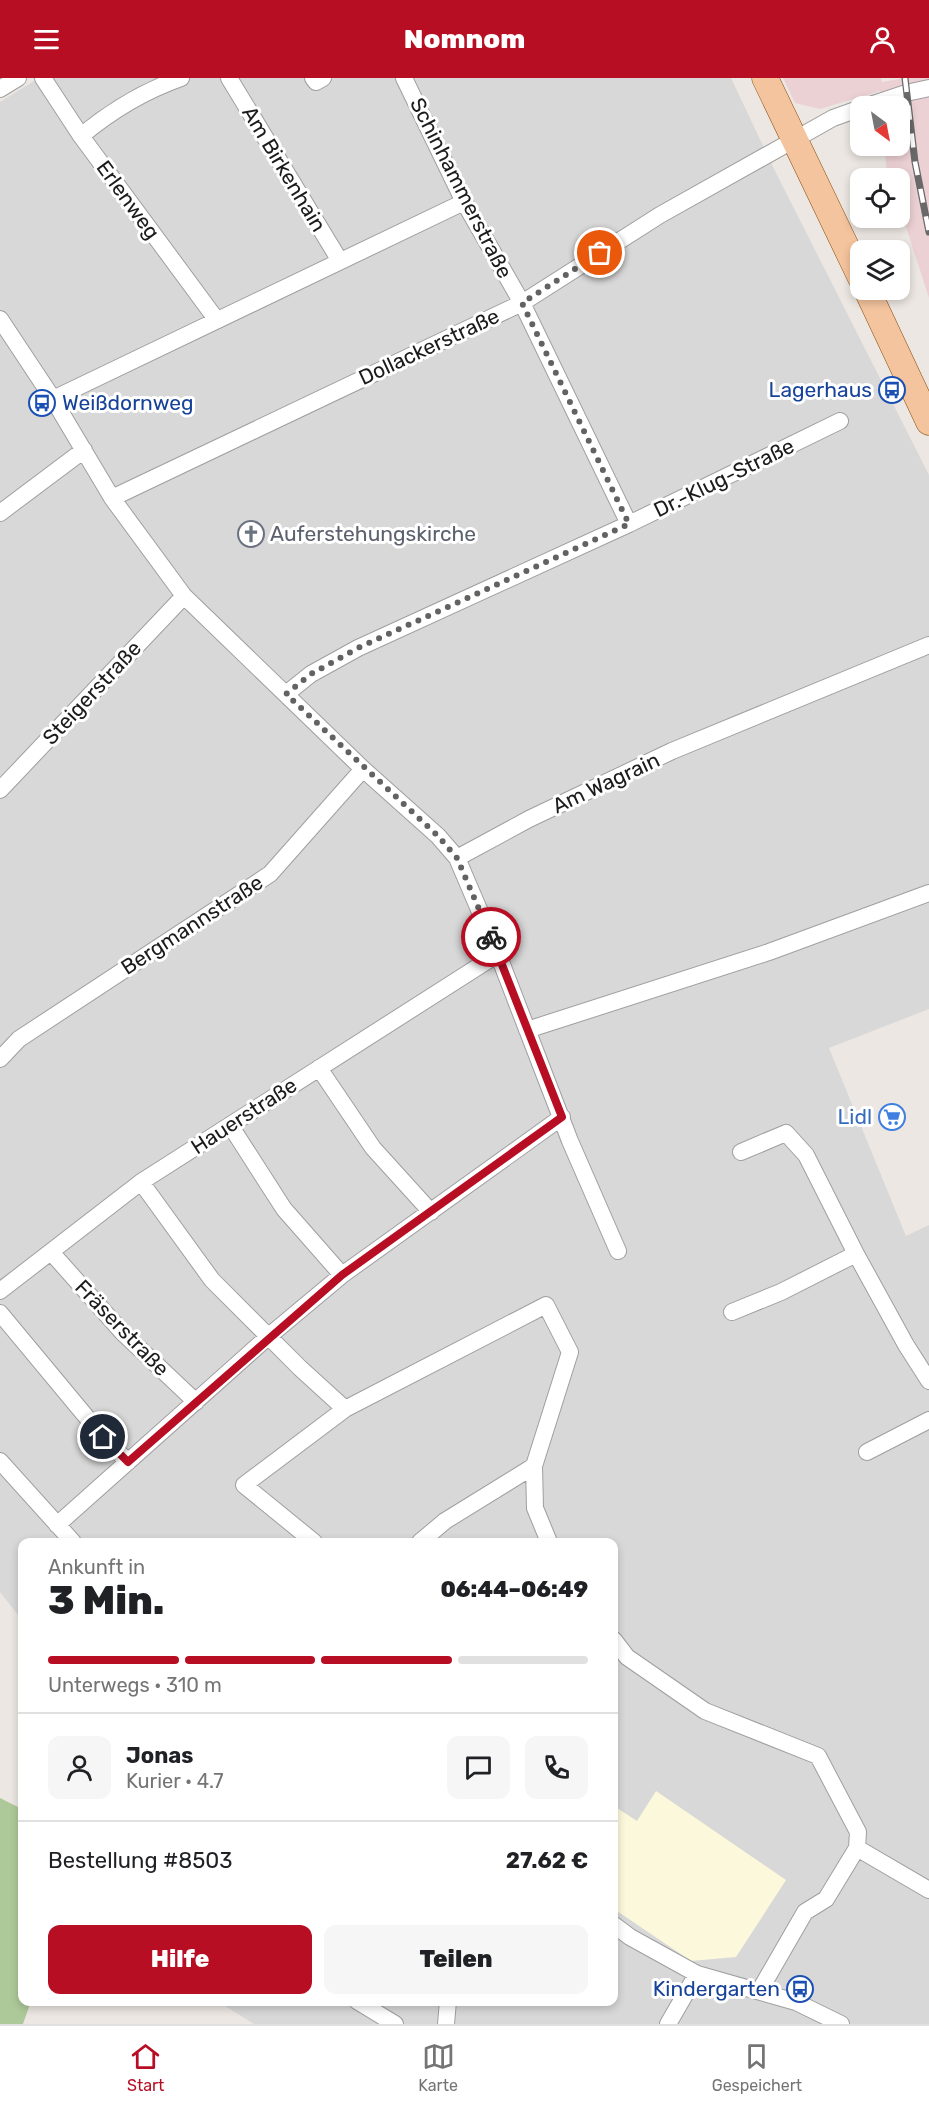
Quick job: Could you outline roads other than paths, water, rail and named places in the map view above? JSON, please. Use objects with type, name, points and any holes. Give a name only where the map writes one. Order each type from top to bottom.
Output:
[{"type":"main road","points":[[765,78],[850,254]]},
{"type":"main road","points":[[872,300],[929,422]]},
{"type":"street","points":[[0,89],[18,78]]},
{"type":"street","name":"Erlenweg","points":[[43,78],[81,136],[216,319]]},
{"type":"street","points":[[81,136],[126,103],[181,78]]},
{"type":"street","name":"Am Birkenhain","points":[[229,78],[340,261]]},
{"type":"street","points":[[313,78],[316,82],[323,78]]},
{"type":"street","name":"Schinhammerstraße","points":[[404,78],[465,202],[522,303],[629,524]]},
{"type":"street","points":[[897,96],[929,88]]},
{"type":"street","name":"Dollackerstraße","points":[[112,498],[522,303],[660,215],[833,118],[850,112]]},
{"type":"street","points":[[53,399],[216,319],[465,202]]},
{"type":"street","points":[[0,319],[53,399],[112,498],[184,596],[363,769],[438,836],[457,858],[498,954],[570,1141],[618,1251]]},
{"type":"street","name":"Dr.-Klug-Straße","points":[[286,694],[311,674],[358,648],[629,524],[840,421]]},
{"type":"street","points":[[0,513],[84,450]]},
{"type":"street","name":"Steigerstraße","points":[[0,790],[184,596]]},
{"type":"street","name":"Am Wagrain","points":[[457,858],[529,819],[672,751],[929,645]]},
{"type":"street","name":"Bergmannstraße","points":[[0,1059],[19,1039],[270,874],[363,769]]},
{"type":"street","points":[[527,1030],[769,952],[929,893]]},
{"type":"street","name":"Hauerstraße","points":[[0,1291],[141,1182],[498,954]]},
{"type":"street","points":[[319,1068],[373,1148],[431,1212]]},
{"type":"street","points":[[57,1525],[269,1336],[342,1275],[562,1117]]},
{"type":"street","points":[[230,1125],[284,1209],[342,1275]]},
{"type":"street","points":[[741,1152],[786,1133],[806,1155],[856,1254],[906,1345],[929,1381]]},
{"type":"street","points":[[141,1182],[212,1280],[345,1409]]},
{"type":"street","name":"Fräserstraße","points":[[51,1252],[123,1334],[196,1402]]},
{"type":"street","points":[[732,1312],[781,1292],[856,1254]]},
{"type":"street","points":[[309,1538],[243,1485],[345,1409],[546,1305],[570,1352],[534,1466],[535,1508],[547,1538]]},
{"type":"street","points":[[0,1313],[103,1437],[128,1462]]},
{"type":"street","points":[[867,1452],[929,1420]]},
{"type":"street","points":[[0,1461],[69,1538]]},
{"type":"street","points":[[425,1538],[445,1521],[534,1466]]},
{"type":"street","points":[[618,1645],[627,1657],[705,1711],[818,1756],[858,1832],[857,1848],[826,1899],[805,1912],[760,1990]]},
{"type":"street","points":[[857,1848],[929,1890]]},
{"type":"street","points":[[618,1928],[697,1974],[796,2002],[841,2024]]},
{"type":"street","points":[[668,2024],[697,1974]]},
{"type":"street","points":[[365,2006],[395,2024]]},
{"type":"street","points":[[446,2024],[448,2006]]},
{"type":"railway","points":[[905,78],[915,162],[929,232]]},
{"type":"place","name":"Lagerhaus","points":[[892,390]]},
{"type":"place","name":"Weißdornweg","points":[[42,403]]},
{"type":"place","name":"Auferstehungskirche","points":[[251,534]]},
{"type":"place","name":"Lidl","points":[[892,1117]]},
{"type":"place","name":"Kindergarten","points":[[800,1989]]}]
